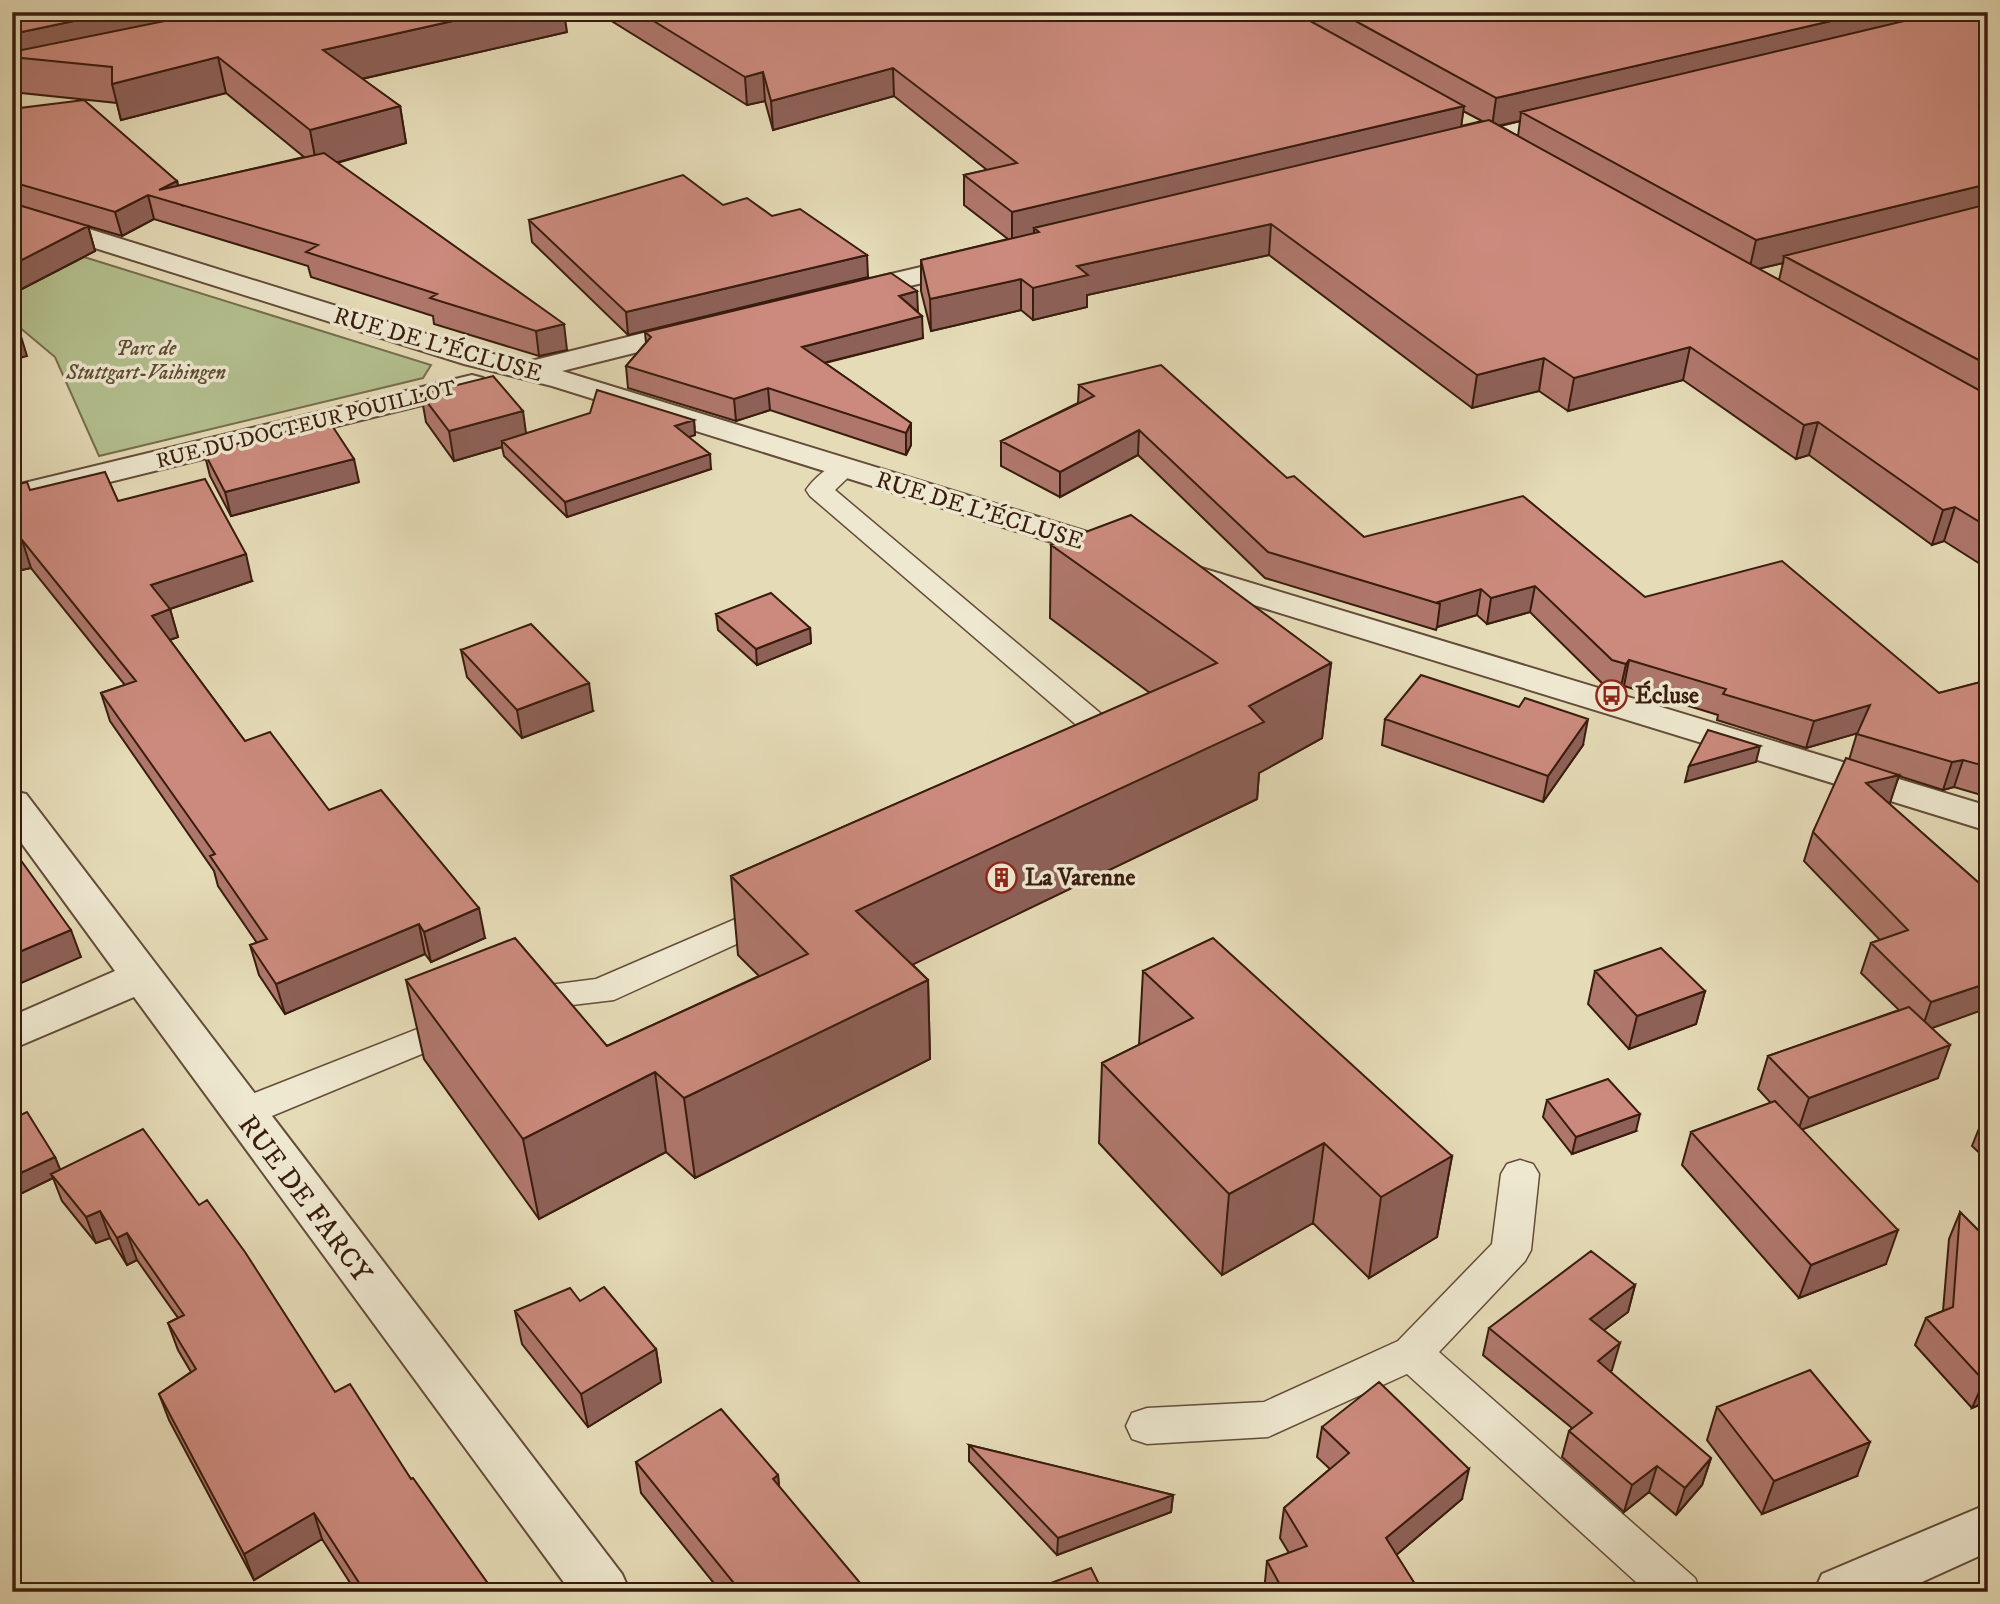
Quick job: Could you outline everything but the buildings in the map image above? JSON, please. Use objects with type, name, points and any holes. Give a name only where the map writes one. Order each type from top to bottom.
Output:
[{"type":"street","points":[[1429,152],[1589,113]]},
{"type":"street","points":[[1457,121],[1517,155]]},
{"type":"street","name":"RUE DE L'ÉCLUSE","points":[[12,213],[523,372],[562,380],[1988,819]]},
{"type":"street","points":[[822,299],[998,256]]},
{"type":"street","name":"RUE DU DOCTEUR POUILLOT","points":[[12,496],[715,325]]},
{"type":"street","name":"RUE DE FARCY","points":[[12,803],[603,1592]]},
{"type":"street","points":[[12,1034],[143,976]]},
{"type":"street","points":[[1841,1592],[1988,1527]]},
{"type":"lane","points":[[845,468],[819,490],[1128,753],[1103,764]]},
{"type":"lane","points":[[242,1113],[524,999],[602,991],[802,901]]},
{"type":"lane","points":[[1147,1426],[1268,1419],[1412,1353],[1511,1250],[1520,1174]]},
{"type":"lane","points":[[1412,1353],[1679,1592]]},
{"type":"green space","name":"Parc de Stuttgart-Vaihingen","points":[[84,257],[431,365],[423,378],[99,456],[55,357],[12,321],[12,294]]},
{"type":"place","name":"Écluse","points":[[1612,695]]},
{"type":"place","name":"La Varenne","points":[[1002,877]]}]
